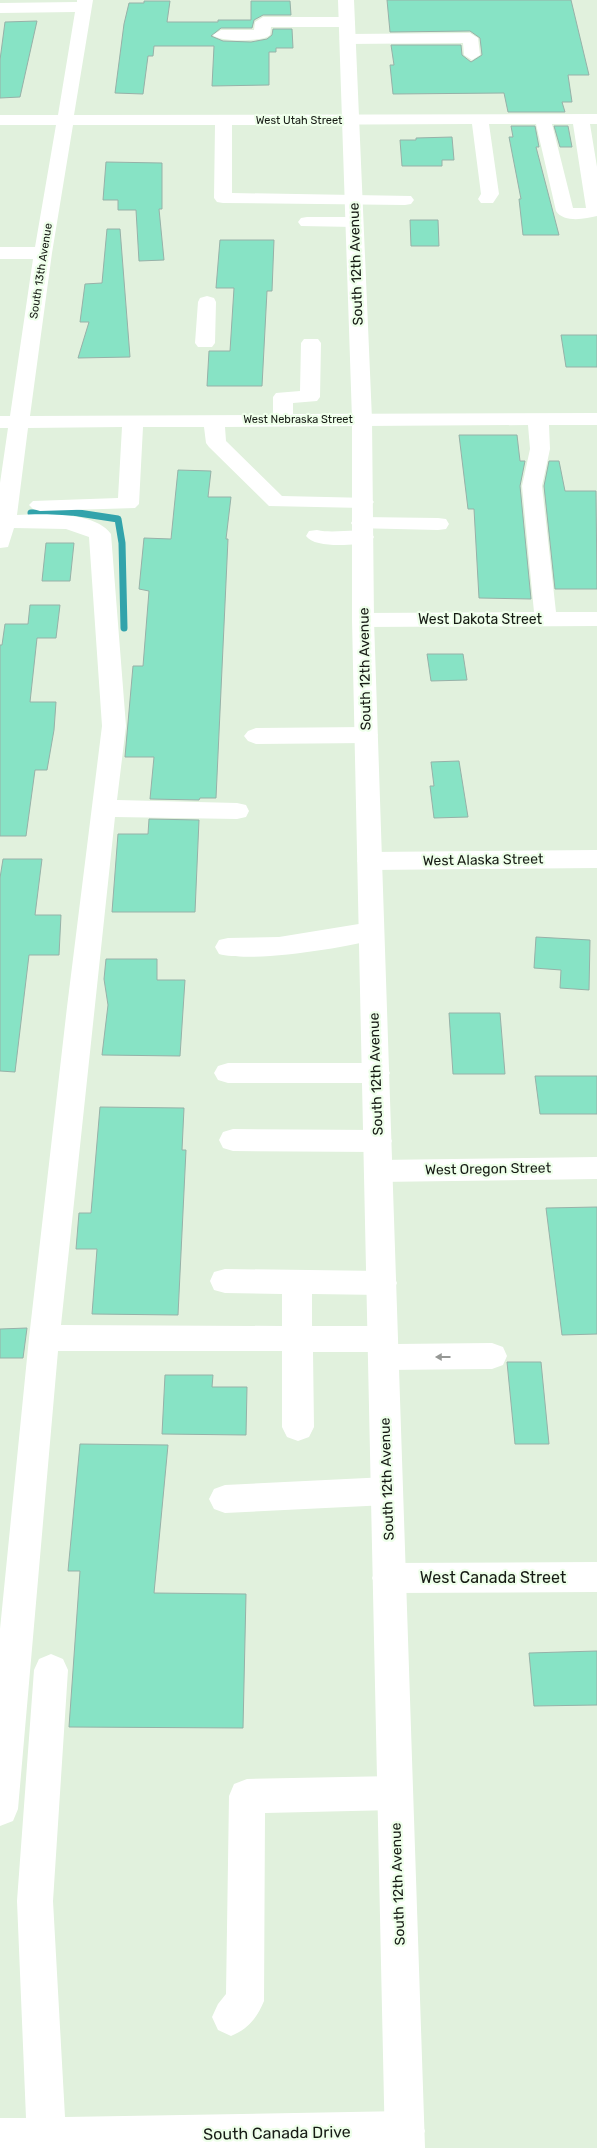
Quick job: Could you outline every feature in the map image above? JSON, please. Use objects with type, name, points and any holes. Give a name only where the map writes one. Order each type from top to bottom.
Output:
[{"type":"street","name":"South 12th Avenue","points":[[346,0],[349,120],[362,419],[363,620],[405,2139]]},
{"type":"street","points":[[0,8],[85,4]]},
{"type":"street","name":"South 13th Avenue","points":[[3,520],[10,422],[43,253],[85,4]]},
{"type":"street","points":[[221,35],[262,35],[263,22],[347,30],[470,38],[472,54]]},
{"type":"street","points":[[543,120],[565,211],[569,213],[590,213],[595,211],[589,119]]},
{"type":"street","name":"West Utah Street","points":[[0,120],[589,119]]},
{"type":"street","points":[[224,120],[223,198],[354,201],[405,200]]},
{"type":"street","points":[[480,120],[489,179],[490,194],[486,199]]},
{"type":"street","points":[[307,222],[354,222]]},
{"type":"street","points":[[0,253],[43,253]]},
{"type":"street","points":[[205,343],[207,302]]},
{"type":"street","points":[[283,420],[283,397],[310,397],[311,343]]},
{"type":"street","points":[[212,415],[216,443],[276,502],[363,521],[438,524]]},
{"type":"street","name":"West Nebraska Street","points":[[10,422],[133,421],[212,415],[283,420],[597,419]]},
{"type":"street","points":[[538,419],[540,449],[532,486],[546,619]]},
{"type":"street","points":[[3,520],[128,504],[133,421]]},
{"type":"street","points":[[0,1809],[44,1338],[114,726],[100,534],[88,525],[3,520]]},
{"type":"street","points":[[317,536],[323,538],[363,521]]},
{"type":"street","name":"West Dakota Street","points":[[363,620],[597,618]]},
{"type":"street","points":[[256,736],[366,735]]},
{"type":"street","points":[[104,808],[237,811]]},
{"type":"street","name":"West Alaska Street","points":[[370,861],[597,859]]},
{"type":"street","points":[[228,947],[279,946],[372,931]]},
{"type":"street","points":[[228,1073],[376,1073]]},
{"type":"street","points":[[233,1140],[378,1142]]},
{"type":"street","name":"West Oregon Street","points":[[378,1171],[597,1168]]},
{"type":"street","points":[[225,1281],[382,1283]]},
{"type":"street","points":[[297,1282],[298,1427]]},
{"type":"street","points":[[44,1338],[297,1339],[492,1356]]},
{"type":"street","points":[[225,1499],[387,1491]]},
{"type":"street","name":"West Canada Street","points":[[389,1578],[597,1576]]},
{"type":"street","points":[[46,2137],[35,1900],[51,1670]]},
{"type":"street","points":[[232,2017],[245,2001],[247,1796],[395,1793]]},
{"type":"street","name":"South Canada Drive","points":[[0,2138],[405,2139]]},
{"type":"building","points":[[387,0],[571,0],[589,75],[568,75],[572,102],[562,102],[565,112],[508,112],[504,93],[393,94],[390,65],[394,65],[391,45],[461,45],[462,55],[471,62],[482,55],[480,38],[470,31],[390,32]]},
{"type":"building","points":[[144,1],[170,1],[167,22],[218,22],[218,20],[251,20],[251,1],[290,1],[291,15],[263,15],[254,20],[252,28],[221,28],[211,36],[223,41],[251,42],[267,39],[272,35],[273,29],[292,29],[293,48],[276,48],[276,52],[269,52],[269,85],[212,86],[214,46],[154,46],[153,56],[148,56],[143,94],[115,93],[124,24],[129,3],[144,3]]},
{"type":"building","points":[[37,21],[20,97],[0,98],[0,60],[5,22]]},
{"type":"building","points":[[511,126],[535,126],[539,147],[536,147],[559,235],[523,235],[519,199],[521,199],[509,137],[513,137]]},
{"type":"building","points":[[554,126],[568,126],[572,147],[560,147]]},
{"type":"building","points":[[452,137],[454,160],[442,160],[442,166],[402,166],[400,140]]},
{"type":"building","points":[[106,162],[162,163],[162,209],[159,209],[164,260],[139,261],[136,210],[118,210],[118,200],[103,200]]},
{"type":"building","points":[[410,220],[438,220],[439,246],[411,246]]},
{"type":"building","points":[[107,229],[120,229],[130,357],[78,358],[89,322],[80,322],[85,284],[102,283]]},
{"type":"building","points":[[220,240],[274,240],[272,291],[267,291],[262,386],[207,386],[209,351],[230,351],[234,288],[216,288]]},
{"type":"building","points":[[561,335],[597,335],[597,367],[566,367]]},
{"type":"building","points":[[459,435],[517,435],[520,461],[525,461],[520,486],[531,599],[479,598],[474,509],[468,509]]},
{"type":"building","points":[[549,461],[559,461],[565,491],[596,491],[597,589],[555,589],[544,486]]},
{"type":"building","points":[[178,470],[211,471],[208,497],[231,497],[226,539],[228,539],[216,798],[200,798],[199,800],[150,799],[154,757],[125,757],[133,666],[143,666],[149,591],[139,589],[144,538],[171,539]]},
{"type":"building","points":[[46,543],[74,543],[70,581],[42,581]]},
{"type":"building","points":[[30,605],[60,605],[56,638],[37,638],[30,702],[56,702],[54,730],[47,770],[35,770],[26,836],[0,836],[0,645],[2,645],[5,624],[28,624]]},
{"type":"building","points":[[427,654],[463,654],[467,680],[431,681]]},
{"type":"building","points":[[459,761],[468,817],[434,818],[430,786],[434,786],[431,762]]},
{"type":"building","points":[[149,819],[199,820],[195,912],[112,912],[118,834],[148,834]]},
{"type":"building","points":[[3,859],[42,859],[35,915],[61,915],[59,955],[29,955],[15,1072],[0,1071],[0,878]]},
{"type":"building","points":[[536,937],[590,940],[589,990],[560,988],[561,970],[534,968]]},
{"type":"building","points":[[106,959],[157,959],[157,980],[185,980],[180,1056],[102,1055],[108,1005],[104,979]]},
{"type":"building","points":[[449,1013],[500,1013],[505,1074],[453,1074]]},
{"type":"building","points":[[535,1076],[597,1076],[597,1114],[540,1114]]},
{"type":"building","points":[[100,1107],[184,1108],[182,1150],[186,1150],[178,1315],[92,1314],[97,1249],[76,1249],[79,1213],[91,1213]]},
{"type":"building","points":[[597,1207],[597,1334],[562,1335],[546,1208]]},
{"type":"building","points":[[27,1328],[23,1358],[0,1358],[0,1329]]},
{"type":"building","points":[[507,1362],[541,1362],[549,1444],[515,1444]]},
{"type":"building","points":[[165,1375],[213,1375],[212,1387],[247,1387],[246,1435],[162,1434]]},
{"type":"building","points":[[80,1444],[168,1445],[154,1593],[246,1594],[243,1728],[69,1727],[80,1571],[68,1571]]},
{"type":"building","points":[[597,1651],[597,1705],[534,1706],[529,1653]]},
{"type":"waterway","points":[[31,513],[72,512],[118,519],[122,543],[124,628]]}]
